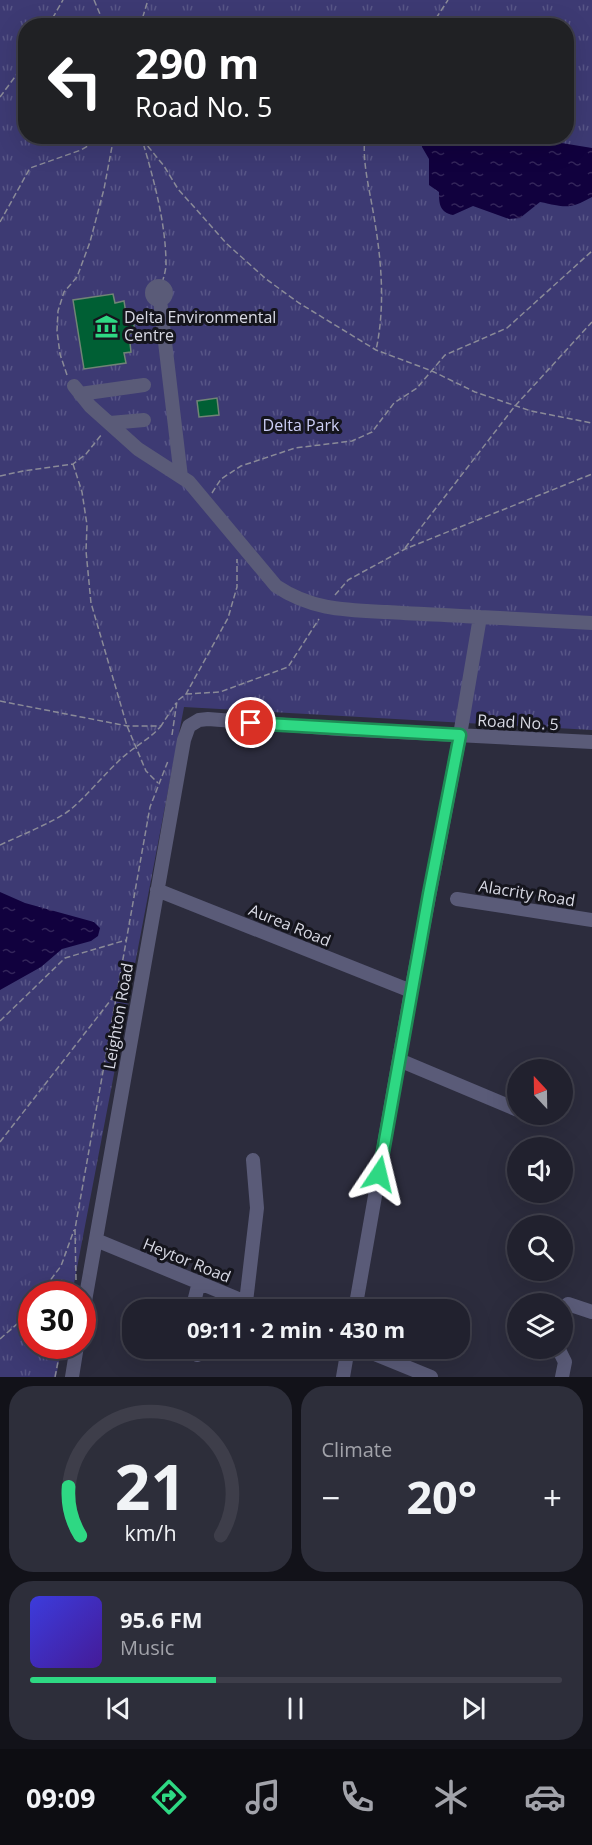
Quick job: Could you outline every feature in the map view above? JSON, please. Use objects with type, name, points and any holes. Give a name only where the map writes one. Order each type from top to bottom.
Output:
[{"type":"street","points":[[161,294],[182,477]]},
{"type":"street","points":[[76,390],[144,385]]},
{"type":"street","points":[[76,390],[146,456],[189,482],[205,504],[276,586],[295,598],[326,607],[362,612],[592,623]]},
{"type":"street","points":[[110,423],[144,420]]},
{"type":"street","points":[[357,1299],[480,617]]},
{"type":"street","name":"Road No. 5","points":[[192,723],[208,719],[592,742]]},
{"type":"street","name":"Leighton Road","points":[[89,1281],[184,740],[187,729],[192,723]]},
{"type":"street","name":"Aurea Road","points":[[157,890],[411,992]]},
{"type":"street","name":"Alacrity Road","points":[[457,899],[592,920]]},
{"type":"street","points":[[399,1060],[507,1105]]},
{"type":"street","points":[[246,1299],[257,1215],[253,1160]]},
{"type":"street","name":"Heytor Road","points":[[96,1240],[239,1299]]},
{"type":"street","points":[[195,1299],[199,1282]]},
{"type":"street","points":[[573,1304],[592,1312]]},
{"type":"street","points":[[72,1377],[75,1359]]},
{"type":"street","points":[[343,1377],[346,1359]]},
{"type":"street","points":[[387,1359],[430,1377]]},
{"type":"street","points":[[562,1377],[564,1359]]},
{"type":"path","points":[[53,18],[63,0]]},
{"type":"path","points":[[94,0],[102,18]]},
{"type":"path","points":[[142,18],[147,0]]},
{"type":"path","points":[[436,18],[448,0]]},
{"type":"path","points":[[0,97],[18,73]]},
{"type":"path","points":[[0,222],[30,168],[81,150],[91,144]]},
{"type":"path","points":[[76,390],[68,378],[60,354],[57,331],[58,311],[63,292],[77,277],[90,242],[112,144]]},
{"type":"path","points":[[144,144],[161,217],[166,266],[161,294]]},
{"type":"path","points":[[147,144],[178,189],[227,244],[266,279],[299,303],[376,350],[432,371],[475,392],[531,411],[592,423]]},
{"type":"path","points":[[365,144],[365,162],[377,231],[382,302],[382,324],[376,350]]},
{"type":"path","points":[[205,504],[221,478],[241,466],[295,448],[352,441],[372,432],[394,403],[417,387],[445,356],[507,328],[592,251]]},
{"type":"path","points":[[405,549],[515,406],[592,321]]},
{"type":"path","points":[[0,476],[72,464],[86,454],[110,423]]},
{"type":"path","points":[[72,464],[82,492],[87,525],[86,551],[91,603],[127,726],[146,771],[159,783]]},
{"type":"path","points":[[186,694],[220,692],[288,667],[326,607],[348,580],[405,549],[592,474]]},
{"type":"path","points":[[0,701],[127,726],[161,726]]},
{"type":"path","points":[[0,845],[68,811],[136,746],[152,737],[177,701]]},
{"type":"path","points":[[0,1021],[65,958],[127,940]]},
{"type":"path","points":[[0,1143],[117,991]]},
{"type":"path","points":[[49,1281],[60,1266],[75,1229]]},
{"type":"path","points":[[0,1339],[18,1321]]},
{"type":"path","points":[[55,1377],[58,1359]]},
{"type":"green space","name":"Delta Park","points":[[0,0],[592,0],[592,730],[184,707],[74,1281],[18,1281],[18,1359],[59,1359],[56,1377],[0,1377]]},
{"type":"water","points":[[422,144],[568,144],[592,148],[592,197],[572,206],[540,202],[520,218],[509,219],[473,206],[453,215],[449,214],[441,207],[439,192],[429,185],[429,159]]},
{"type":"water","points":[[0,892],[25,903],[94,922],[100,928],[98,936],[91,941],[62,949],[41,967],[0,990]]},
{"type":"building","name":"Delta Environmental Centre","points":[[113,294],[115,303],[124,301],[127,320],[133,319],[135,332],[129,334],[131,352],[124,353],[126,363],[84,369],[73,300]]},
{"type":"building","points":[[217,398],[219,415],[199,417],[197,401]]},
{"type":"place","name":"Delta Environmental Centre","points":[[106,326]]},
{"type":"route","points":[[251,723],[460,735],[379,1174]]}]
